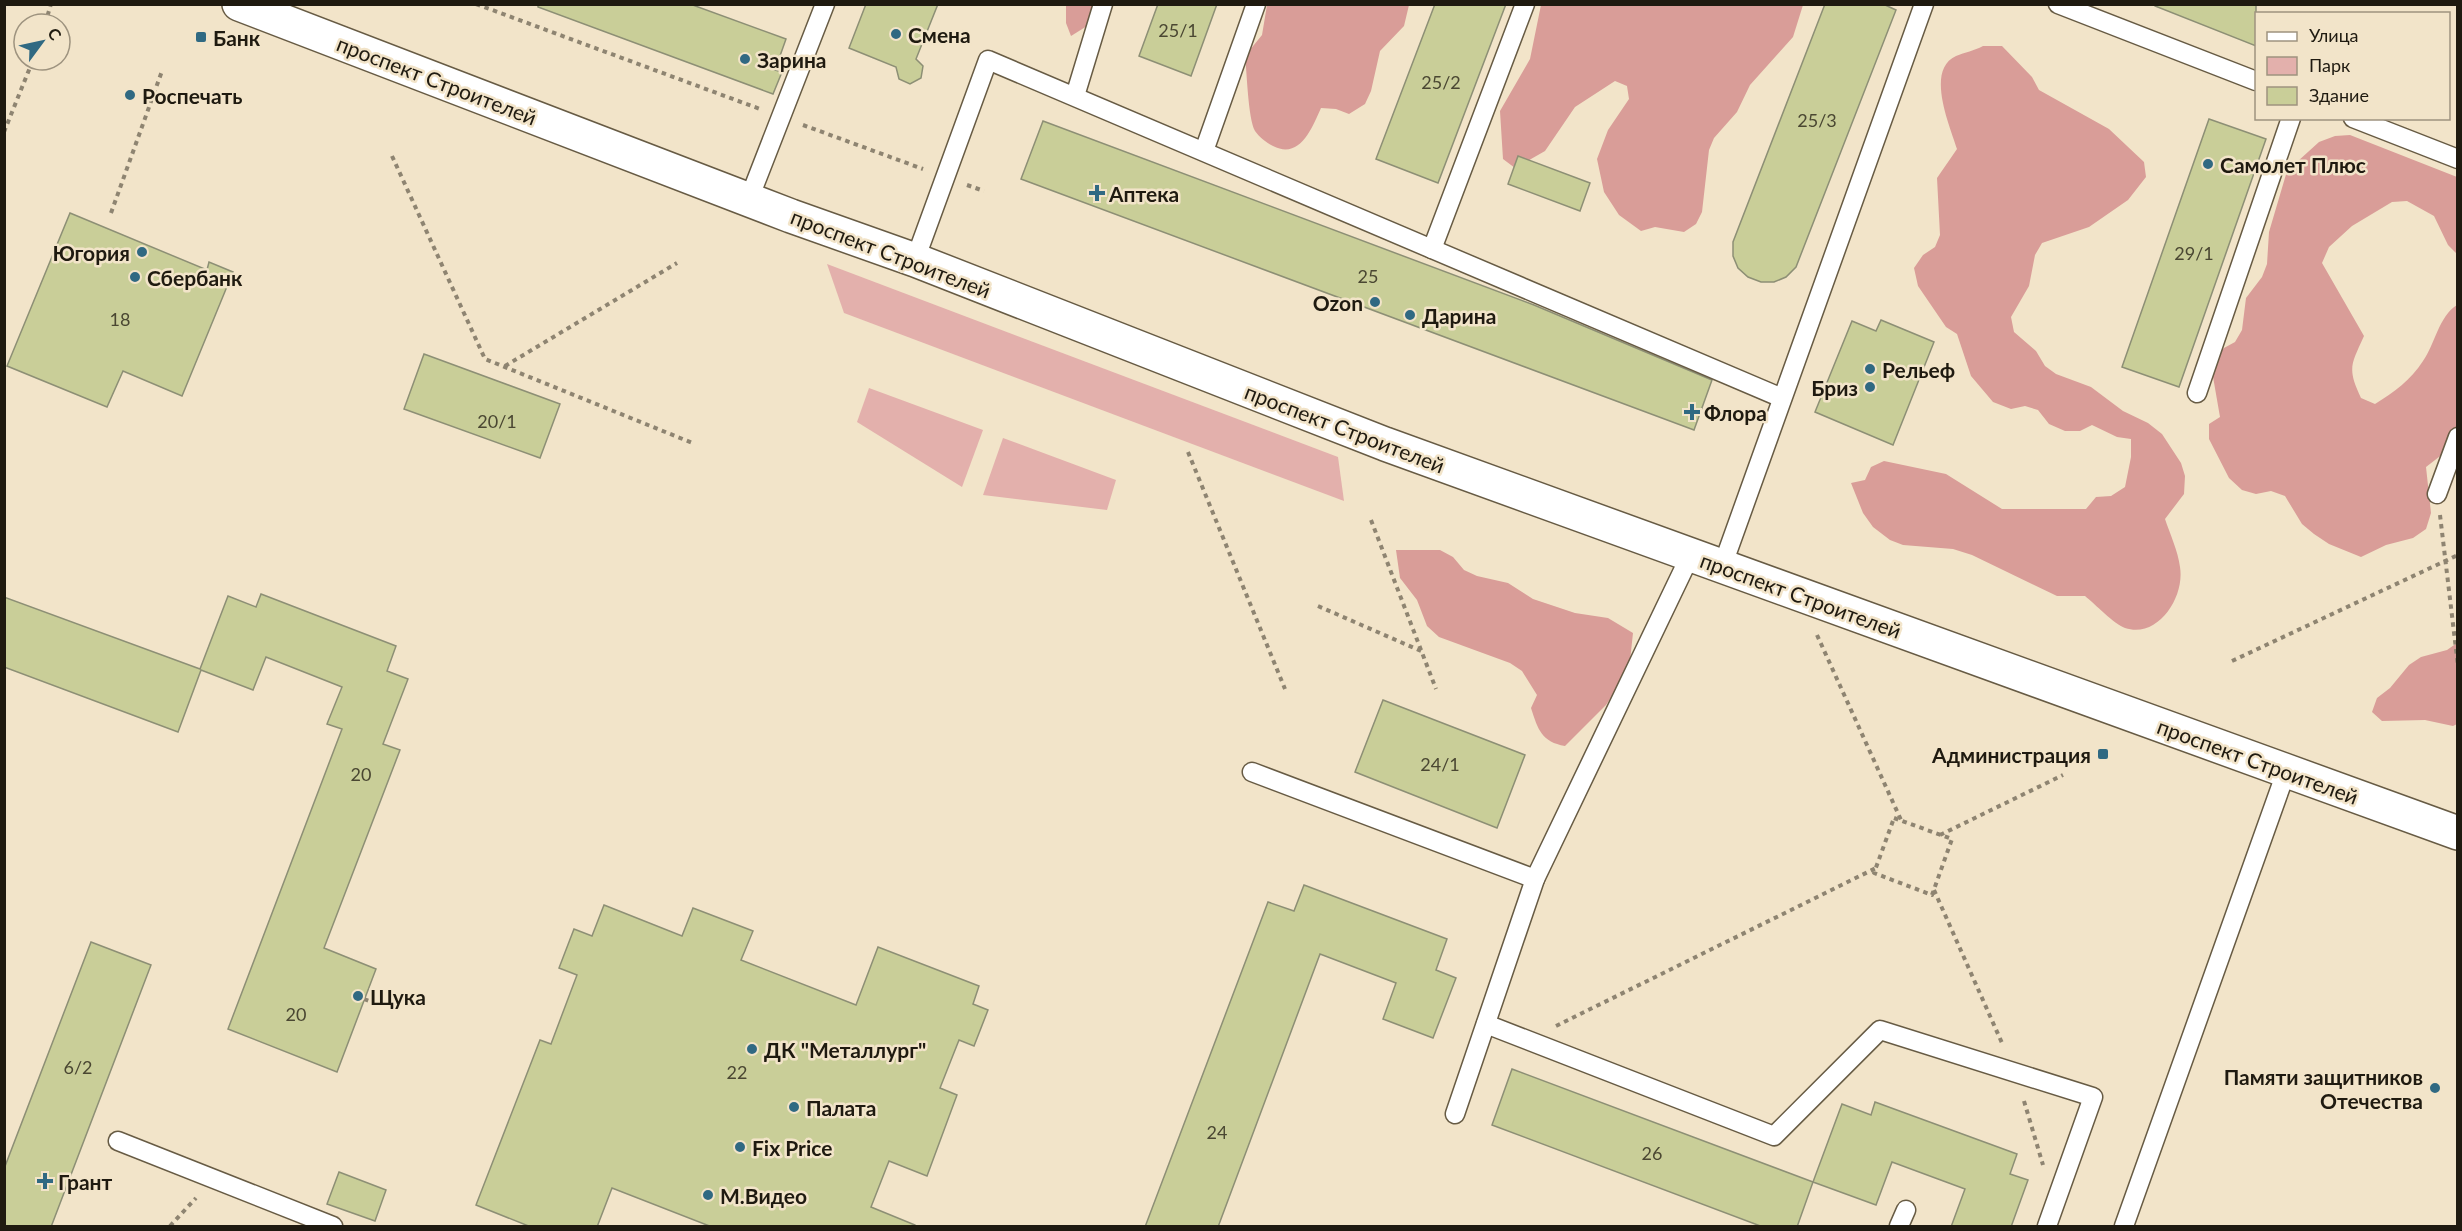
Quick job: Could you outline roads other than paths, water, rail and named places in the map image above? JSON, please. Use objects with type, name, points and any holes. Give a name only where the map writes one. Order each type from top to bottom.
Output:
[{"type":"street","name":"проспект Строителей","points":[[239,4],[915,260],[1385,444],[2457,833]]},
{"type":"lane","points":[[749,199],[825,4]]},
{"type":"lane","points":[[1075,96],[1102,4]]},
{"type":"lane","points":[[1204,151],[1256,4]]},
{"type":"lane","points":[[1432,249],[1525,4]]},
{"type":"lane","points":[[1722,567],[1924,4]]},
{"type":"lane","points":[[2058,4],[2255,81]]},
{"type":"lane","points":[[915,260],[988,60],[1782,398]]},
{"type":"lane","points":[[2197,393],[2290,120]]},
{"type":"lane","points":[[2358,120],[2457,159]]},
{"type":"lane","points":[[2438,494],[2457,437]]},
{"type":"lane","points":[[1455,1114],[1535,879],[1690,556]]},
{"type":"lane","points":[[1252,772],[1535,879]]},
{"type":"lane","points":[[2124,1227],[2286,772]]},
{"type":"lane","points":[[1486,1024],[1774,1136],[1880,1030],[2093,1097],[2047,1227]]},
{"type":"lane","points":[[118,1141],[333,1227]]},
{"type":"place","name":"Смена","points":[[896,34]]},
{"type":"place","name":"Банк","points":[[201,37]]},
{"type":"place","name":"Зарина","points":[[745,59]]},
{"type":"place","name":"Роспечать","points":[[130,95]]},
{"type":"place","name":"Самолет Плюс","points":[[2208,164]]},
{"type":"place","name":"Аптека","points":[[1097,193]]},
{"type":"place","name":"Югория","points":[[142,252]]},
{"type":"place","name":"Сбербанк","points":[[135,277]]},
{"type":"place","name":"Ozon","points":[[1375,302]]},
{"type":"place","name":"Дарина","points":[[1410,315]]},
{"type":"place","name":"Рельеф","points":[[1870,369]]},
{"type":"place","name":"Бриз","points":[[1870,387]]},
{"type":"place","name":"Флора","points":[[1692,412]]},
{"type":"place","name":"Администрация","points":[[2103,754]]},
{"type":"place","name":"Щука","points":[[358,996]]},
{"type":"place","name":"ДК \"Металлург\"","points":[[752,1049]]},
{"type":"place","name":"Памяти защитников Отечества","points":[[2435,1088]]},
{"type":"place","name":"Палата","points":[[794,1107]]},
{"type":"place","name":"Fix Price","points":[[740,1147]]},
{"type":"place","name":"Грант","points":[[45,1181]]},
{"type":"place","name":"М.Видео","points":[[708,1195]]}]
